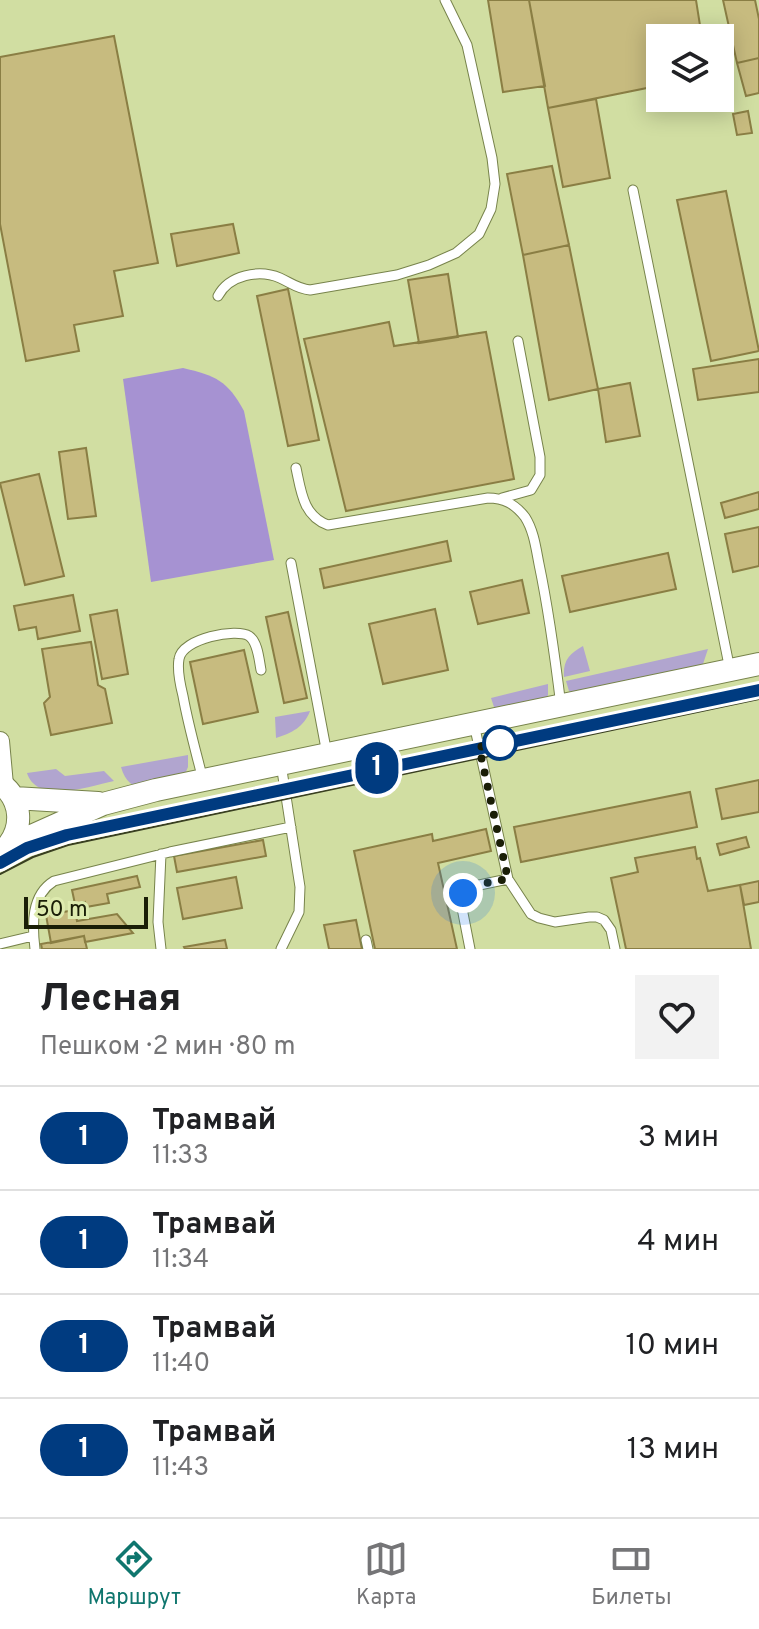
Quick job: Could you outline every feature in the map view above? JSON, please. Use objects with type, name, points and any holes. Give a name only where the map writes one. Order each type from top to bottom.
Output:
[{"type":"street","points":[[4,850],[103,804],[203,780],[759,664]]},
{"type":"street","points":[[0,741],[6,789],[18,811],[19,824],[15,836],[4,850]]},
{"type":"street","points":[[6,789],[103,804]]},
{"type":"lane","points":[[218,296],[223,287],[249,275],[268,275],[301,290],[310,290],[397,275],[456,253],[479,234],[491,209],[495,184],[492,158],[467,45],[445,0]]},
{"type":"lane","points":[[633,190],[730,670]]},
{"type":"lane","points":[[296,468],[306,507],[320,522],[328,525],[502,498],[531,490],[540,475],[540,457],[518,341]]},
{"type":"lane","points":[[502,498],[514,505],[531,528],[550,617],[561,706]]},
{"type":"lane","points":[[291,563],[327,754]]},
{"type":"lane","points":[[203,780],[180,684],[180,654],[185,647],[208,636],[245,633],[255,642],[261,670]]},
{"type":"lane","points":[[474,724],[508,879],[531,914],[539,918],[555,922],[597,917],[604,920],[611,930],[615,949]]},
{"type":"lane","points":[[281,764],[299,874],[300,901],[296,922],[281,949]]},
{"type":"lane","points":[[35,949],[33,936],[37,903],[41,891],[49,884],[65,877],[161,854],[291,827]]},
{"type":"lane","points":[[161,854],[158,922],[161,949]]},
{"type":"lane","points":[[470,949],[461,903],[465,888],[508,879]]},
{"type":"lane","points":[[0,944],[33,936]]},
{"type":"shaded area","points":[[183,368],[220,381],[232,392],[244,411],[274,560],[151,582],[123,379]]},
{"type":"shaded area","points":[[583,646],[590,671],[564,677],[568,658]]},
{"type":"shaded area","points":[[708,649],[701,670],[577,696],[569,691],[566,681]]},
{"type":"shaded area","points":[[548,684],[544,703],[497,709],[491,698]]},
{"type":"shaded area","points":[[310,711],[297,729],[276,738],[275,717]]},
{"type":"shaded area","points":[[188,755],[185,774],[147,787],[132,784],[121,767]]},
{"type":"shaded area","points":[[56,769],[65,776],[104,771],[114,781],[53,791],[33,783],[27,773]]},
{"type":"building","points":[[488,0],[529,0],[545,86],[503,92]]},
{"type":"building","points":[[529,0],[696,0],[700,24],[646,24],[646,88],[548,108]]},
{"type":"building","points":[[723,0],[755,0],[759,19],[759,58],[737,63],[734,24],[728,24]]},
{"type":"building","points":[[114,36],[158,263],[114,271],[123,316],[74,325],[79,351],[26,361],[0,224],[0,57]]},
{"type":"building","points":[[759,58],[759,93],[746,96],[737,63]]},
{"type":"building","points":[[596,99],[610,178],[563,187],[548,108]]},
{"type":"building","points":[[748,111],[752,133],[737,135],[733,114]]},
{"type":"building","points":[[552,166],[569,245],[523,255],[507,174]]},
{"type":"building","points":[[726,191],[759,351],[711,361],[677,200]]},
{"type":"building","points":[[233,224],[239,253],[177,266],[171,234]]},
{"type":"building","points":[[569,245],[598,389],[549,400],[523,255]]},
{"type":"building","points":[[448,274],[458,337],[419,343],[408,280]]},
{"type":"building","points":[[288,289],[319,440],[288,446],[257,296]]},
{"type":"building","points":[[389,322],[394,346],[486,332],[514,479],[346,511],[304,339]]},
{"type":"building","points":[[759,359],[759,392],[698,400],[693,369]]},
{"type":"building","points":[[630,383],[640,436],[606,442],[598,389]]},
{"type":"building","points":[[86,448],[96,516],[68,519],[59,452]]},
{"type":"building","points":[[39,474],[64,576],[25,585],[0,483]]},
{"type":"building","points":[[759,492],[759,509],[725,518],[721,503]]},
{"type":"building","points":[[759,527],[759,566],[733,572],[725,534]]},
{"type":"building","points":[[447,541],[451,561],[324,588],[320,569]]},
{"type":"building","points":[[668,553],[676,589],[570,612],[562,576]]},
{"type":"building","points":[[522,580],[529,613],[478,624],[470,592]]},
{"type":"building","points":[[73,595],[80,631],[38,639],[36,627],[19,630],[14,606]]},
{"type":"building","points":[[435,609],[448,670],[383,684],[369,624]]},
{"type":"building","points":[[117,610],[128,674],[102,679],[90,615]]},
{"type":"building","points":[[288,612],[307,698],[284,703],[266,617]]},
{"type":"building","points":[[91,642],[98,685],[105,689],[112,723],[51,735],[44,703],[50,697],[42,649]]},
{"type":"building","points":[[244,650],[258,712],[203,724],[190,662]]},
{"type":"building","points":[[759,780],[759,812],[722,819],[716,789]]},
{"type":"building","points":[[690,792],[697,827],[521,862],[514,827]]},
{"type":"building","points":[[486,829],[491,851],[438,863],[457,949],[375,949],[354,851],[432,834],[433,841]]},
{"type":"building","points":[[746,837],[749,847],[720,855],[717,844]]},
{"type":"building","points":[[263,840],[266,856],[177,872],[174,856]]},
{"type":"building","points":[[695,847],[708,891],[740,885],[751,949],[626,949],[611,878],[638,872],[635,858]]},
{"type":"building","points":[[137,876],[140,887],[107,894],[109,903],[86,907],[85,902],[75,904],[72,890]]},
{"type":"building","points":[[236,877],[242,908],[183,919],[177,888]]},
{"type":"building","points":[[759,881],[759,902],[744,905],[740,885]]},
{"type":"building","points":[[75,910],[77,921],[117,914],[133,933],[85,942],[84,936],[51,943],[46,915]]},
{"type":"building","points":[[356,920],[362,949],[329,949],[324,925]]},
{"type":"building","points":[[84,936],[87,949],[42,949],[41,944]]},
{"type":"building","points":[[225,940],[227,949],[184,947]]},
{"type":"tram line","name":"1","points":[[0,863],[27,848],[67,835],[759,690]]},
{"type":"tram line","points":[[0,874],[33,857],[68,845],[759,699]]},
{"type":"route","points":[[463,893],[469,886],[508,879],[479,747],[500,743]]}]
